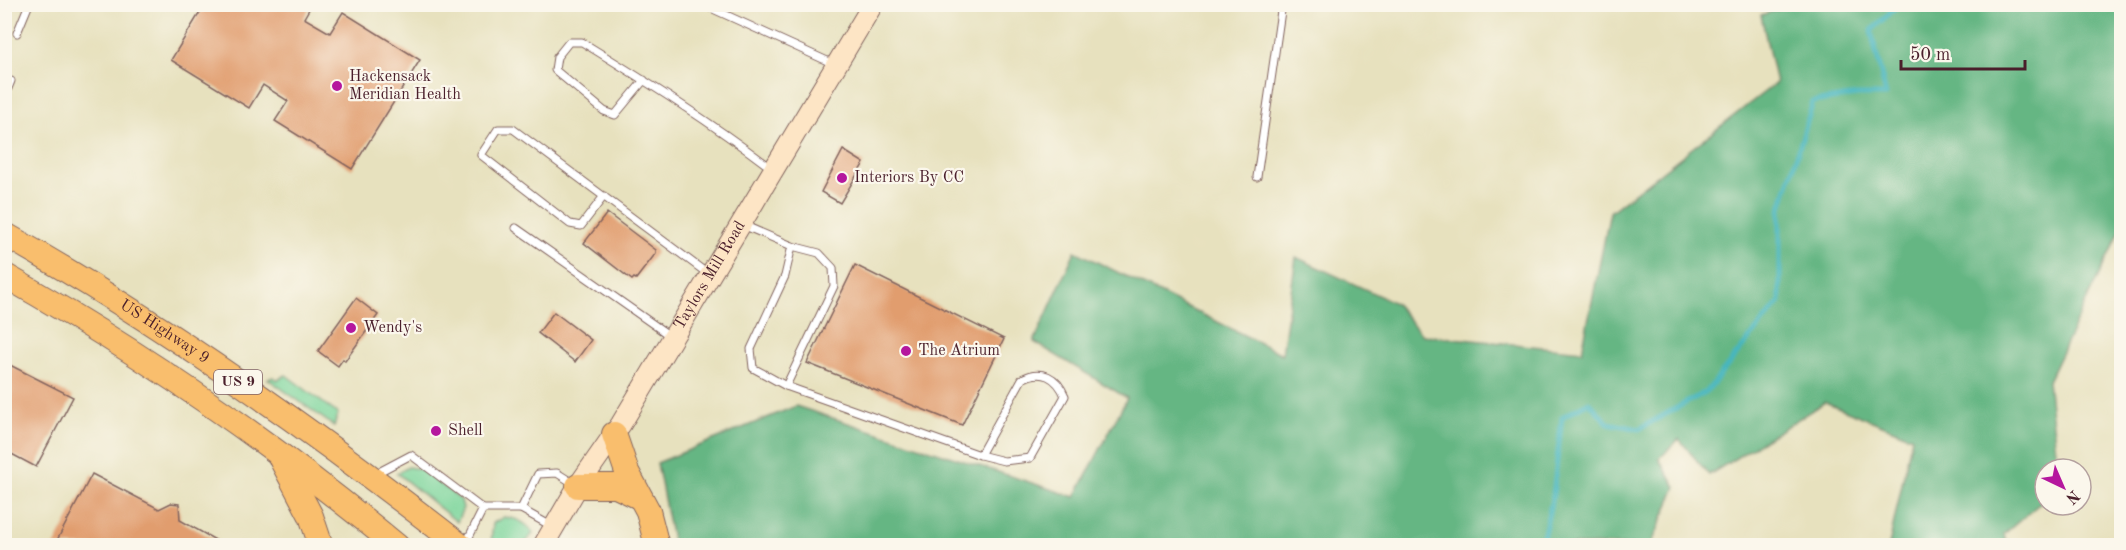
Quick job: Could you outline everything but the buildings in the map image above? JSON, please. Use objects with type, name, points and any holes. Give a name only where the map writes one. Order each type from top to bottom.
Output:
[{"type":"highway","name":"US Highway 9","points":[[4,234],[147,321],[250,391],[463,546]]},
{"type":"highway","name":"US Highway 9","points":[[4,275],[117,343],[279,454],[397,546]]},
{"type":"highway","points":[[614,434],[627,472],[653,522],[657,546]]},
{"type":"highway","points":[[279,454],[311,516],[321,546]]},
{"type":"highway","points":[[578,486],[616,486],[639,497]]},
{"type":"street","name":"Taylors Mill Road","points":[[543,546],[578,486],[614,434],[873,4]]},
{"type":"lane","points":[[17,33],[29,4]]},
{"type":"lane","points":[[702,4],[836,65]]},
{"type":"lane","points":[[1257,177],[1282,4]]},
{"type":"lane","points":[[644,80],[615,115],[604,111],[555,70],[558,57],[569,42],[582,42],[644,80],[720,129],[773,170]]},
{"type":"lane","points":[[4,98],[11,81]]},
{"type":"lane","points":[[604,196],[581,226],[570,224],[481,155],[498,129],[513,129],[604,196],[710,276]]},
{"type":"lane","points":[[741,224],[792,246],[819,254],[833,268],[834,286],[786,386]]},
{"type":"lane","points":[[516,228],[672,338]]},
{"type":"lane","points":[[792,246],[785,276],[751,350],[753,368],[786,386],[980,455],[1004,461],[1030,458],[1065,396],[1060,383],[1052,377],[1040,374],[1022,379],[980,455]]},
{"type":"lane","points":[[370,477],[411,455],[483,509],[521,509],[554,527]]},
{"type":"lane","points":[[521,509],[538,474],[557,473],[578,486]]},
{"type":"lane","points":[[463,546],[483,509]]},
{"type":"green space","points":[[1793,5],[2121,5],[2121,229],[2048,381],[2057,457],[2033,457],[2033,509],[2004,534],[2007,545],[1889,545],[1912,437],[1825,402],[1709,475],[1679,439],[1659,459],[1676,487],[1651,545],[673,545],[657,463],[796,406],[1075,497],[1127,398],[1034,342],[1075,251],[1282,354],[1296,257],[1395,303],[1422,335],[1582,351],[1610,212],[1776,83],[1761,15]]},
{"type":"green space","points":[[286,375],[338,414],[334,426],[268,379],[273,377],[278,380]]},
{"type":"green space","points":[[408,467],[421,469],[461,500],[463,508],[457,522],[397,473]]},
{"type":"green space","points":[[504,517],[521,522],[531,529],[533,533],[524,545],[491,545],[493,523]]},
{"type":"waterway","points":[[1541,546],[1553,495],[1562,417],[1589,402],[1608,423],[1639,429],[1707,391],[1780,301],[1780,211],[1813,102],[1857,95],[1886,95],[1871,31],[1899,4]]},
{"type":"place","name":"Hackensack Meridian Health","points":[[337,86]]},
{"type":"place","name":"Interiors By CC","points":[[842,178]]},
{"type":"place","name":"Wendy's","points":[[351,328]]},
{"type":"place","name":"The Atrium","points":[[906,351]]},
{"type":"place","name":"Shell","points":[[436,431]]}]
